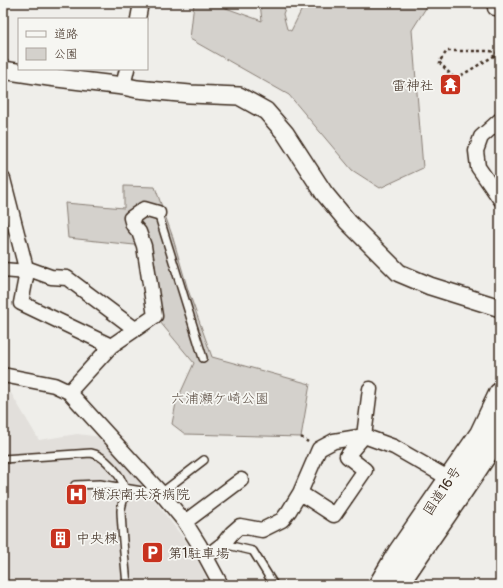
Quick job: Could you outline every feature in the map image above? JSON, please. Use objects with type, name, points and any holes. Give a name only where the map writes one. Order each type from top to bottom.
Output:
[{"type":"highway","name":"国道16号","points":[[397,585],[426,542],[456,486],[500,394]]},
{"type":"highway","name":"国道16号","points":[[380,585],[399,554],[500,431]]},
{"type":"street","points":[[138,18],[141,3]]},
{"type":"street","points":[[3,70],[137,89],[190,94],[239,96],[266,111],[284,133],[324,193],[348,222],[399,273],[430,286],[500,308]]},
{"type":"street","points":[[123,86],[127,70]]},
{"type":"street","points":[[500,120],[481,137],[476,151],[478,167],[500,199]]},
{"type":"street","points":[[3,179],[5,198],[26,270],[21,303],[111,346]]},
{"type":"street","points":[[70,392],[111,346],[155,316],[144,246],[139,232],[133,225],[131,218],[144,209],[158,213]]},
{"type":"street","points":[[3,270],[26,270],[51,277],[67,278],[135,329]]},
{"type":"street","points":[[3,375],[54,385],[70,392],[184,522],[206,557],[221,585]]},
{"type":"street","points":[[300,493],[334,514],[365,470],[347,456],[364,436],[370,389]]},
{"type":"street","points":[[206,557],[223,544],[240,526],[262,530],[282,520],[300,493],[319,449],[334,441],[364,436],[394,447],[421,462],[456,486]]},
{"type":"street","points":[[184,522],[241,480]]},
{"type":"lane","points":[[158,213],[203,358]]},
{"type":"lane","points":[[3,460],[91,453],[97,454],[118,474],[125,488],[121,509],[127,585]]},
{"type":"lane","points":[[75,485],[100,484],[161,494],[204,460]]},
{"type":"lane","points":[[223,544],[253,551],[274,585]]},
{"type":"path","points":[[447,51],[490,51],[499,53],[455,79],[439,62],[447,51]]},
{"type":"path","points":[[499,53],[500,58]]},
{"type":"shaded area","name":"横浜南共済病院","points":[[3,388],[8,388],[39,440],[77,434],[102,437],[138,479],[191,548],[210,585],[3,585]]},
{"type":"green space","points":[[194,3],[212,3],[262,21],[260,3],[287,3],[283,14],[287,29],[291,31],[305,3],[429,3],[412,30],[423,168],[380,188],[352,170],[289,95],[190,39]]},
{"type":"green space","name":"六浦瀬ケ崎公園","points":[[124,186],[155,187],[172,235],[188,290],[212,357],[310,384],[301,437],[185,434],[172,424],[176,403],[194,363],[155,316],[144,246],[68,238],[65,203],[124,208]]},
{"type":"place","name":"雷神社","points":[[450,85]]},
{"type":"place","name":"横浜南共済病院","points":[[76,494]]},
{"type":"place","name":"中央棟","points":[[60,538]]},
{"type":"place","name":"第1駐車場","points":[[153,553]]}]
